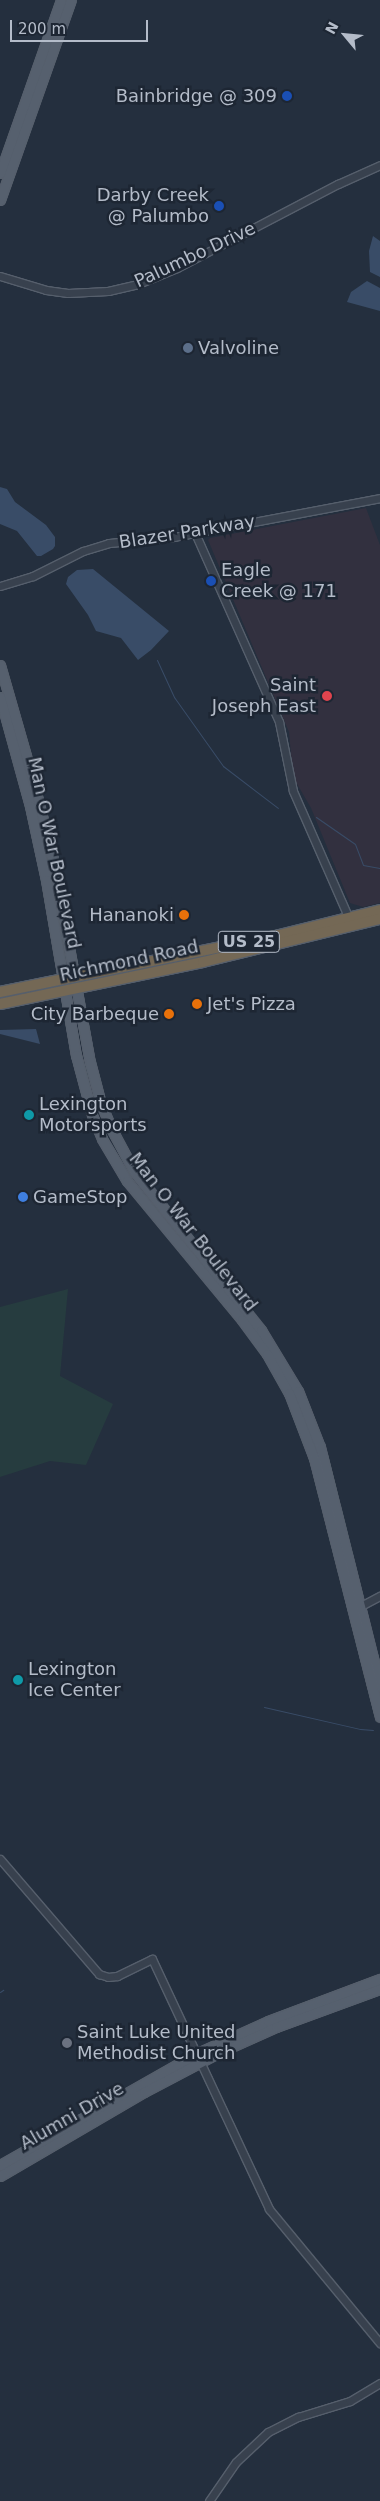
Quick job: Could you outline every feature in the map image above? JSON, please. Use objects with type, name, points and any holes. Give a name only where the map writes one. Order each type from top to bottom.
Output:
[{"type":"highway","name":"Richmond Road","points":[[0,1004],[203,962],[351,922],[380,910]]},
{"type":"highway","name":"Richmond Road","points":[[0,992],[351,922],[380,919]]},
{"type":"main road","points":[[0,173],[61,0]]},
{"type":"main road","points":[[0,200],[71,0]]},
{"type":"main road","name":"Man O War Boulevard","points":[[0,665],[51,849],[94,1083],[107,1118],[126,1158],[158,1204],[261,1330],[298,1390],[320,1447],[380,1686]]},
{"type":"main road","name":"Man O War Boulevard","points":[[0,697],[30,806],[46,880],[85,1092],[107,1147],[139,1196],[253,1334],[289,1393],[313,1452],[380,1718]]},
{"type":"main road","name":"Alumni Drive","points":[[0,2165],[268,2021],[380,1979]]},
{"type":"main road","name":"Alumni Drive","points":[[0,2176],[197,2058],[380,1989]]},
{"type":"street","name":"Palumbo Drive","points":[[0,276],[46,290],[74,293],[108,291],[138,284],[177,268],[338,184],[380,165]]},
{"type":"street","name":"Blazer Parkway","points":[[0,586],[33,576],[76,554],[99,546],[195,533],[380,498]]},
{"type":"street","points":[[195,533],[280,722],[291,784],[351,922]]},
{"type":"street","points":[[352,1611],[380,1596]]},
{"type":"street","points":[[0,1859],[99,1974],[108,1977],[118,1976],[152,1959],[269,2209],[380,2343]]},
{"type":"street","points":[[209,2501],[236,2462],[268,2432],[298,2417],[350,2401],[380,2383]]},
{"type":"shaded area","name":"Saint Joseph East","points":[[366,508],[380,545],[380,903],[363,907],[350,903],[311,808],[293,777],[289,732],[208,540],[210,538]]},
{"type":"green space","points":[[68,1289],[60,1376],[113,1404],[86,1465],[50,1461],[0,1477],[0,1307]]},
{"type":"water","points":[[373,236],[380,241],[380,277],[370,272],[369,251]]},
{"type":"water","points":[[367,281],[380,288],[380,311],[347,302],[351,292]]},
{"type":"water","points":[[0,487],[7,489],[15,502],[46,525],[55,537],[53,549],[41,556],[37,556],[17,531],[0,524]]},
{"type":"water","points":[[93,569],[169,631],[151,650],[138,660],[121,638],[96,631],[88,615],[66,584],[68,577],[77,570]]},
{"type":"water","points":[[36,1029],[40,1044],[0,1034],[0,1030]]},
{"type":"waterway","points":[[157,660],[174,697],[223,766],[278,808]]},
{"type":"waterway","points":[[316,817],[355,844],[363,865],[380,868]]},
{"type":"waterway","points":[[264,1707],[360,1729],[373,1730]]},
{"type":"place","name":"Bainbridge @ 309","points":[[287,96]]},
{"type":"place","name":"Darby Creek @ Palumbo","points":[[219,206]]},
{"type":"place","name":"Valvoline","points":[[188,348]]},
{"type":"place","name":"Eagle Creek @ 171","points":[[211,581]]},
{"type":"place","name":"Saint Joseph East","points":[[327,696]]},
{"type":"place","name":"Hananoki","points":[[184,915]]},
{"type":"place","name":"Jet's Pizza","points":[[197,1004]]},
{"type":"place","name":"City Barbeque","points":[[169,1014]]},
{"type":"place","name":"Lexington Motorsports","points":[[29,1115]]},
{"type":"place","name":"GameStop","points":[[23,1197]]},
{"type":"place","name":"Lexington Ice Center","points":[[18,1680]]},
{"type":"place","name":"Saint Luke United Methodist Church","points":[[67,2043]]}]
